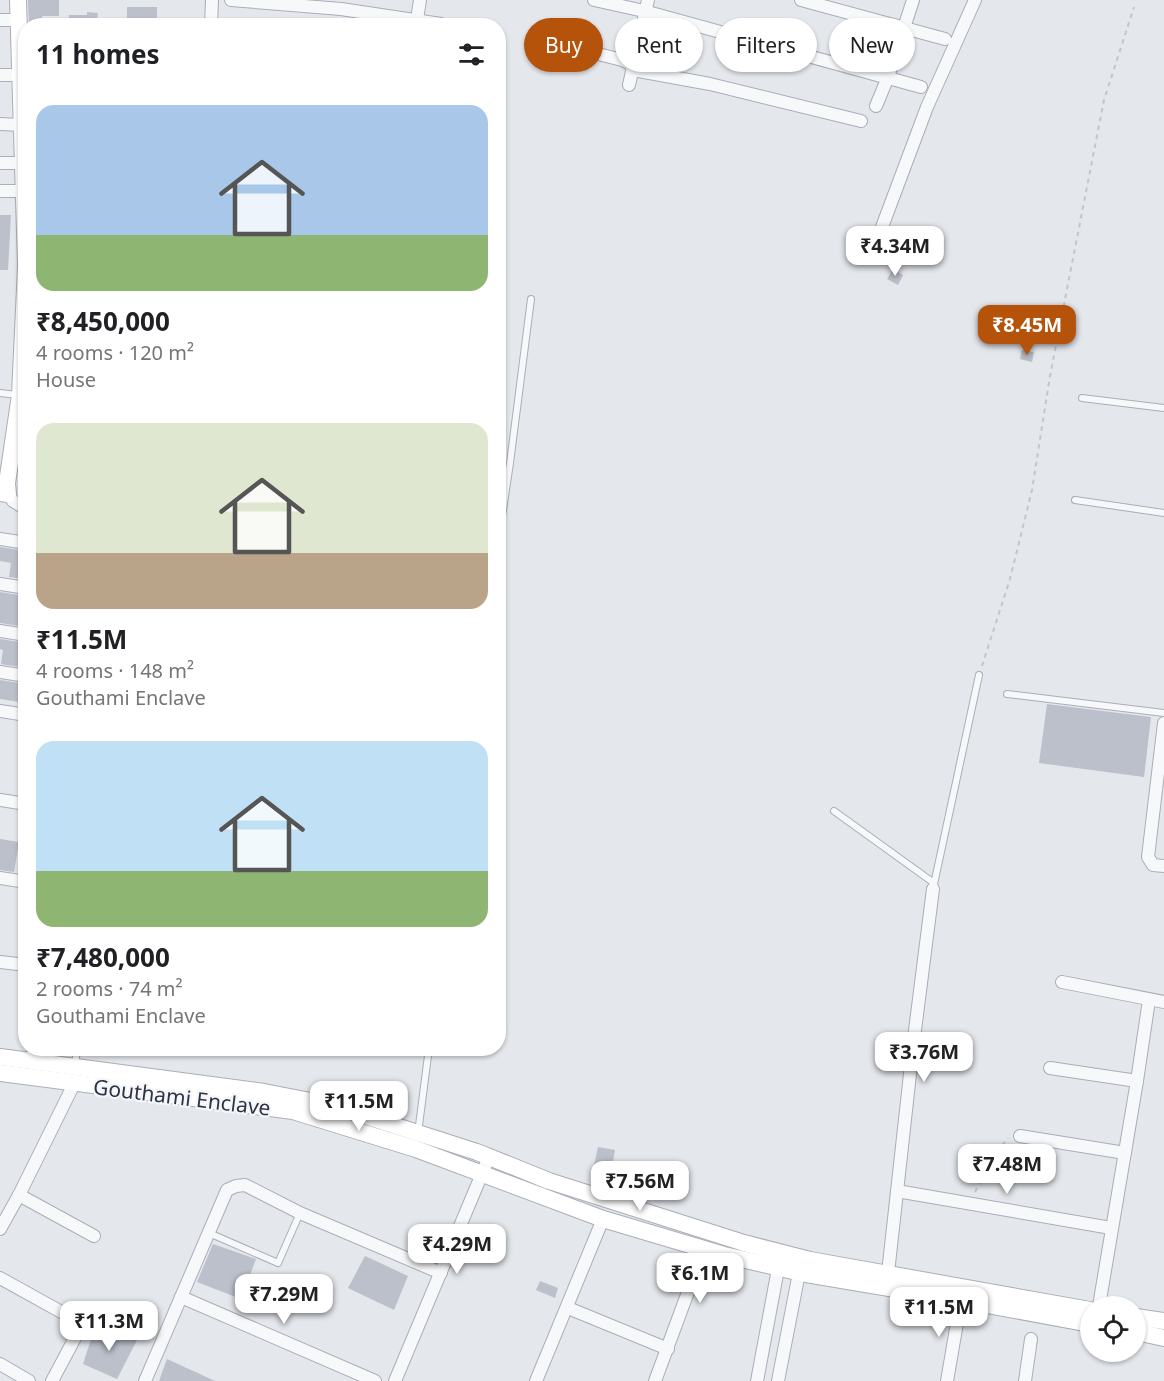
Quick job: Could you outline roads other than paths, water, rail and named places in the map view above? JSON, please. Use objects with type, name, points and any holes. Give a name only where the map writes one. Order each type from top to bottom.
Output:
[{"type":"street","points":[[0,20],[18,20],[18,0]]},
{"type":"street","points":[[212,0],[212,18]]},
{"type":"street","points":[[231,0],[340,9],[390,18]]},
{"type":"street","points":[[418,18],[420,0]]},
{"type":"street","points":[[594,0],[646,6],[921,87]]},
{"type":"street","points":[[801,0],[870,18]]},
{"type":"street","points":[[908,18],[913,0]]},
{"type":"street","points":[[882,227],[927,107],[975,0]]},
{"type":"street","points":[[915,30],[945,39]]},
{"type":"street","points":[[629,85],[633,72]]},
{"type":"street","points":[[653,72],[861,121]]},
{"type":"street","points":[[876,106],[890,72]]},
{"type":"street","points":[[0,75],[18,81]]},
{"type":"street","points":[[0,124],[18,129]]},
{"type":"street","points":[[0,163],[18,174]]},
{"type":"street","points":[[0,191],[18,180]]},
{"type":"street","points":[[18,409],[4,493],[18,504]]},
{"type":"street","points":[[0,539],[18,542]]},
{"type":"street","points":[[0,584],[18,587]]},
{"type":"street","points":[[0,631],[18,634]]},
{"type":"street","points":[[0,672],[18,675]]},
{"type":"street","points":[[0,711],[18,714]]},
{"type":"street","points":[[1164,723],[1160,784],[1148,857],[1153,865],[1164,866]]},
{"type":"street","points":[[0,800],[18,803]]},
{"type":"street","points":[[0,878],[18,881]]},
{"type":"street","points":[[888,1273],[933,886]]},
{"type":"street","points":[[0,962],[18,964]]},
{"type":"street","points":[[1062,982],[1164,1002]]},
{"type":"street","points":[[1101,1296],[1149,1000]]},
{"type":"street","name":"Gouthami Enclave","points":[[0,1057],[18,1056]]},
{"type":"street","name":"Gouthami Enclave","points":[[35,1056],[74,1076],[292,1111],[416,1149],[603,1219],[778,1269],[1080,1322]]},
{"type":"street","points":[[1050,1068],[1137,1081]]},
{"type":"street","name":"Gouthami Enclave","points":[[0,1073],[74,1076],[264,1092],[331,1105],[489,1157],[549,1181],[744,1243],[810,1260],[1080,1308]]},
{"type":"street","points":[[0,1229],[19,1194],[74,1076]]},
{"type":"street","points":[[1020,1136],[1125,1153]]},
{"type":"street","points":[[395,1381],[489,1157]]},
{"type":"street","points":[[144,1381],[227,1190],[236,1186],[245,1185],[300,1213],[441,1273]]},
{"type":"street","points":[[897,1191],[1111,1228]]},
{"type":"street","points":[[19,1194],[94,1236]]},
{"type":"street","points":[[536,1381],[603,1219]]},
{"type":"street","points":[[655,1381],[704,1249]]},
{"type":"street","points":[[757,1381],[778,1269]]},
{"type":"street","points":[[778,1381],[800,1273]]},
{"type":"street","points":[[0,1278],[74,1318],[76,1336],[52,1381]]},
{"type":"street","points":[[181,1297],[375,1381]]},
{"type":"street","points":[[947,1381],[961,1300]]},
{"type":"street","points":[[568,1308],[668,1349]]},
{"type":"street","points":[[1146,1318],[1164,1321]]},
{"type":"street","points":[[1146,1334],[1164,1338]]},
{"type":"street","points":[[1025,1381],[1031,1339]]},
{"type":"street","points":[[2,1381],[5,1367],[29,1381]]},
{"type":"lane","points":[[506,490],[531,299]]},
{"type":"lane","points":[[0,393],[18,395]]},
{"type":"lane","points":[[1082,398],[1164,408]]},
{"type":"lane","points":[[1075,500],[1164,513]]},
{"type":"lane","points":[[834,811],[933,886],[979,675]]},
{"type":"lane","points":[[1007,694],[1164,713]]},
{"type":"lane","points":[[74,1076],[76,1056]]},
{"type":"lane","points":[[418,1133],[428,1056]]},
{"type":"lane","points":[[209,1233],[278,1263],[300,1213]]}]
